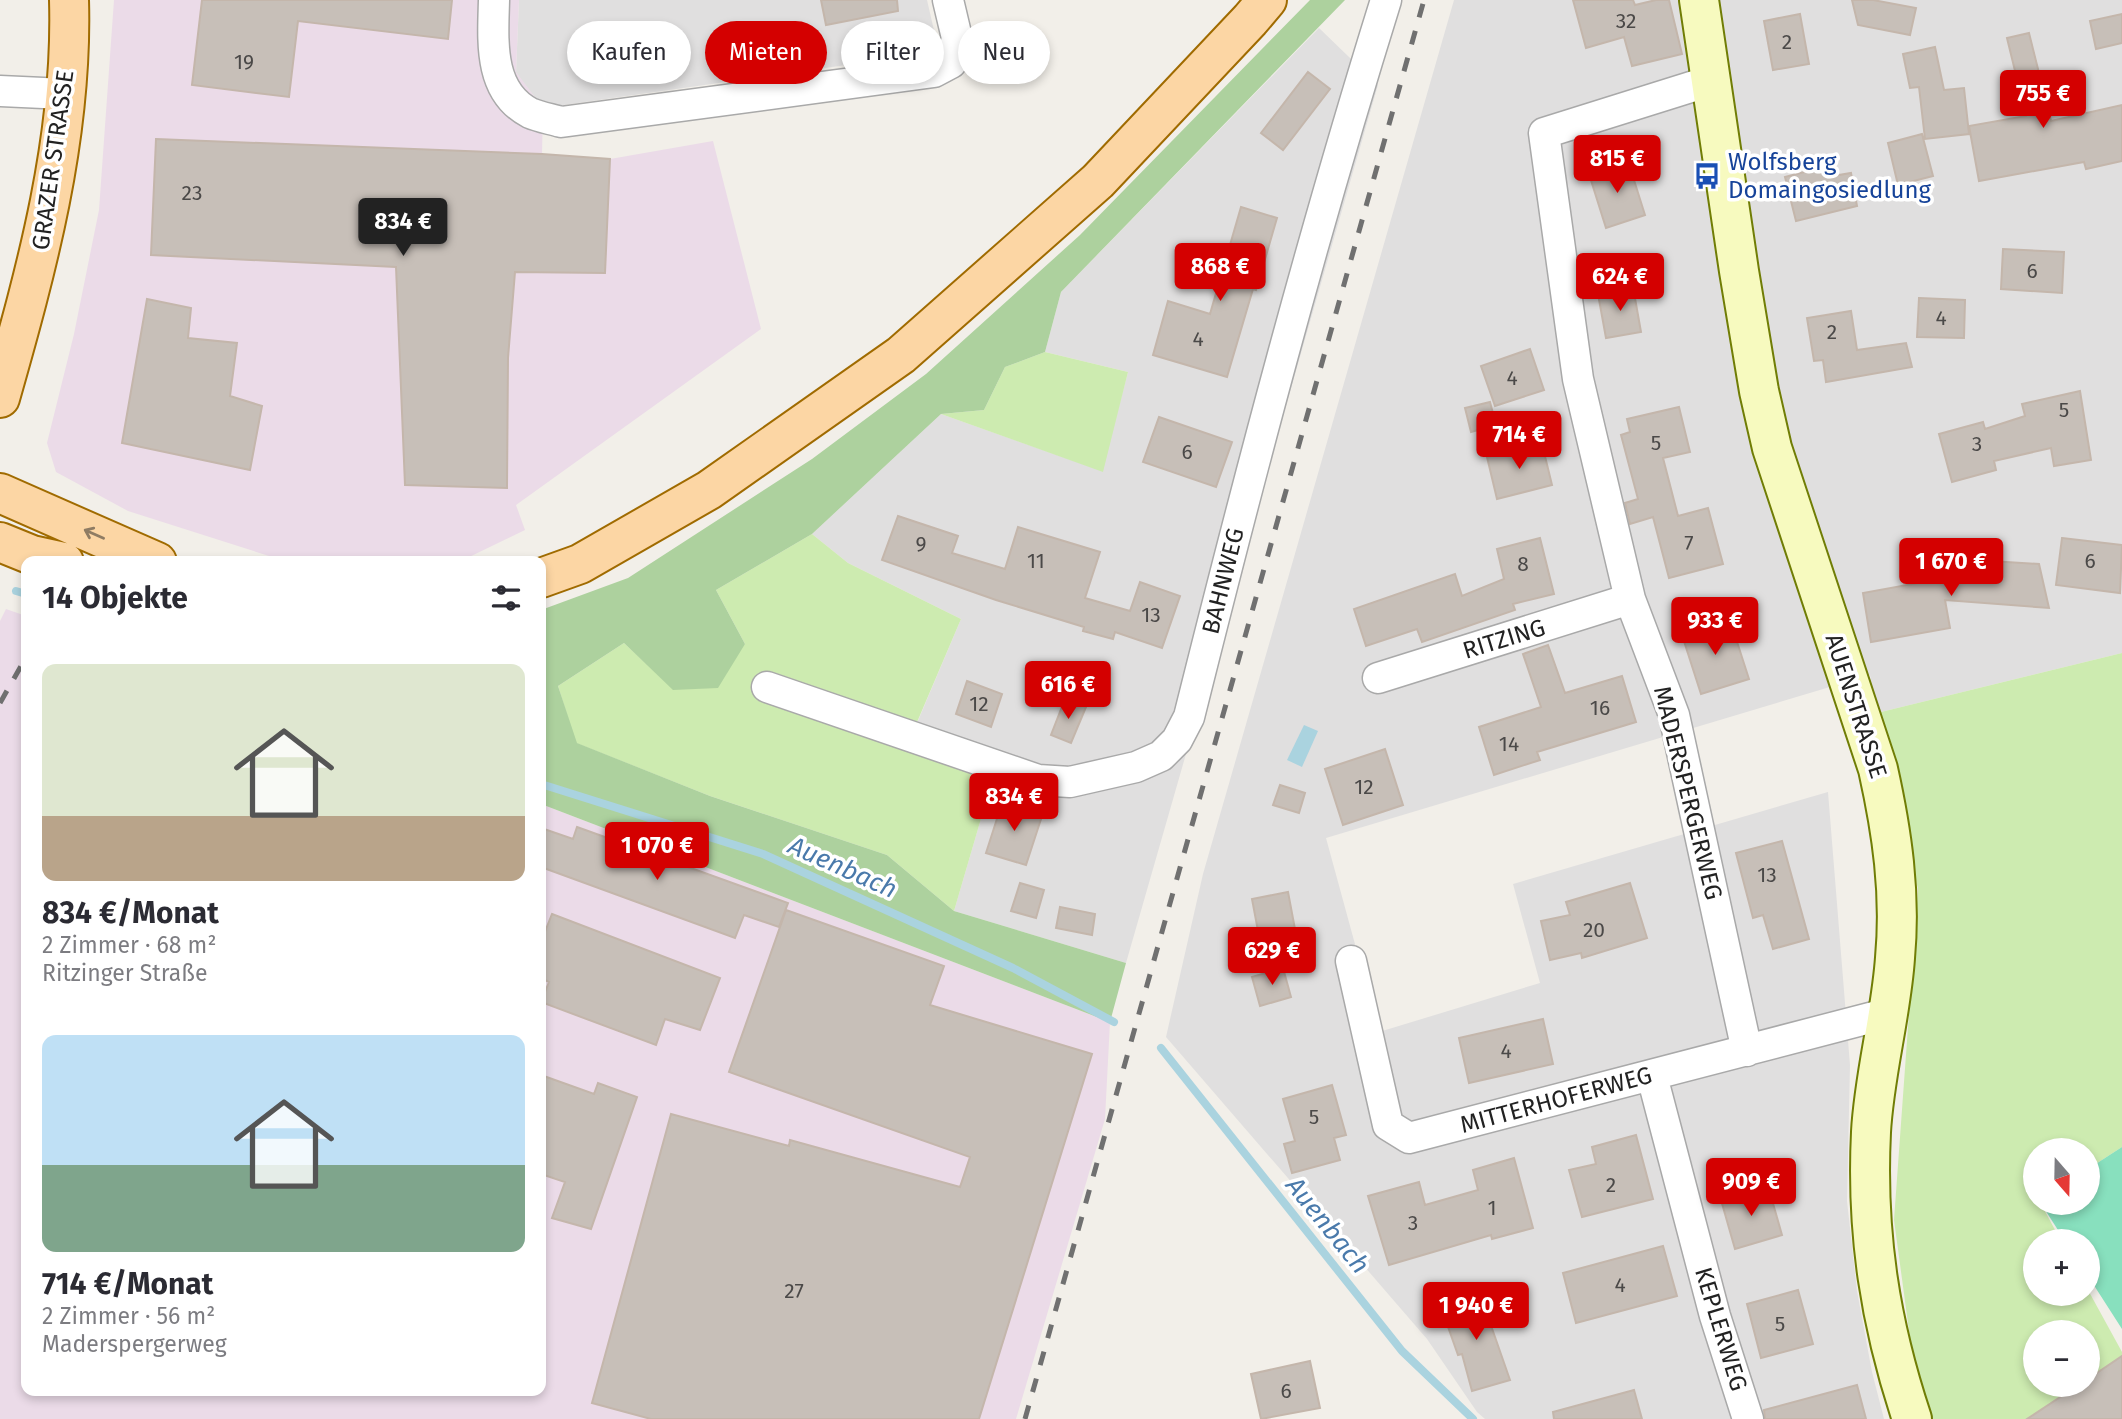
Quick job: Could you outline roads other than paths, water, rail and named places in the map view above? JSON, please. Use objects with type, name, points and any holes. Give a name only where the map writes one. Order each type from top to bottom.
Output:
[{"type":"main road","name":"GRAZER STRASSE","points":[[0,398],[37,265],[53,192],[65,94],[69,0]]},
{"type":"main road","points":[[546,576],[580,564],[709,490],[901,355],[1098,181],[1267,0]]},
{"type":"main road","points":[[0,492],[144,556]]},
{"type":"street","points":[[495,0],[492,44],[498,77],[512,98],[530,113],[561,122],[934,72],[951,63],[957,38],[948,0]]},
{"type":"street","name":"BAHNWEG","points":[[767,687],[1038,780],[1070,782],[1136,767],[1161,756],[1177,740],[1189,717],[1235,533],[1350,115],[1386,0]]},
{"type":"street","name":"AUENSTRASSE","points":[[1699,0],[1750,338],[1770,437],[1878,769],[1890,823],[1898,911],[1889,1013],[1871,1129],[1872,1246],[1882,1310],[1912,1419]]},
{"type":"street","name":"MADERSPERGERWEG","points":[[1710,82],[1544,133],[1577,379],[1630,599],[1674,715],[1747,1051]]},
{"type":"street","points":[[0,91],[65,94]]},
{"type":"street","name":"RITZING","points":[[1378,678],[1630,599]]},
{"type":"street","name":"MITTERHOFERWEG","points":[[1351,961],[1388,1125],[1409,1138],[1889,1013]]},
{"type":"street","name":"KEPLERWEG","points":[[1652,1076],[1715,1316],[1748,1419]]},
{"type":"water","points":[[1304,725],[1318,731],[1302,767],[1287,760]]},
{"type":"waterway","name":"Auenbach","points":[[16,591],[21,592]]},
{"type":"waterway","name":"Auenbach","points":[[546,786],[763,854],[1013,968],[1114,1022]]},
{"type":"waterway","name":"Auenbach","points":[[1161,1048],[1402,1351],[1473,1419]]},
{"type":"railway","points":[[1025,1419],[1424,0]]},
{"type":"railway","points":[[0,703],[21,666]]},
{"type":"place","name":"Wolfsberg Domaingosiedlung","points":[[1707,176]]}]
